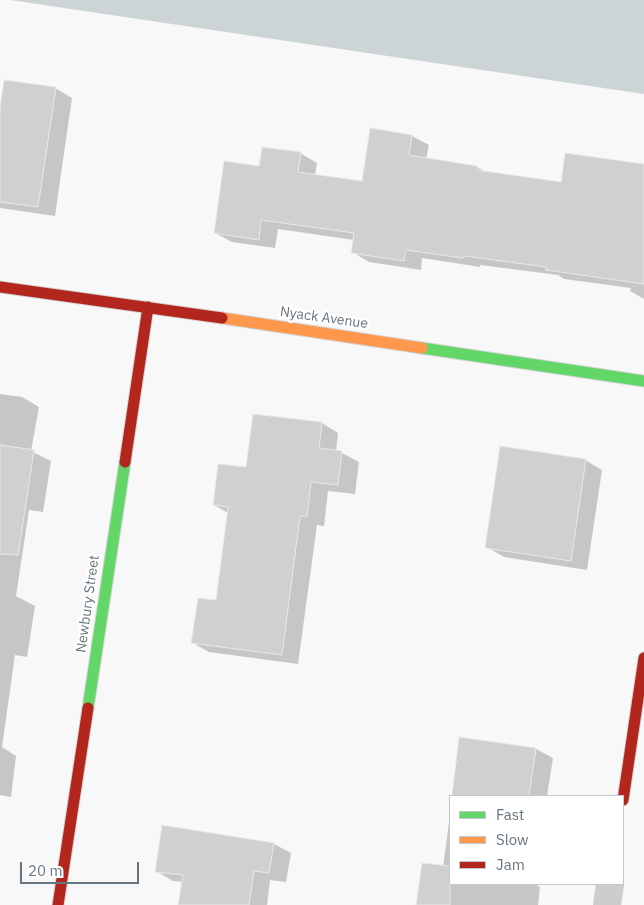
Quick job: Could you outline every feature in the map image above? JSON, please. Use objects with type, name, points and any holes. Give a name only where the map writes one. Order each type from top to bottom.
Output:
[{"type":"street","name":"Nyack Avenue","points":[[0,287],[148,307],[644,381]]},
{"type":"street","name":"Newbury Street","points":[[58,905],[148,307]]},
{"type":"street","points":[[624,795],[644,658]]},
{"type":"street","points":[[607,905],[610,885]]},
{"type":"shaded area","points":[[10,0],[644,0],[644,94]]},
{"type":"building","points":[[4,80],[56,87],[38,207],[0,202],[0,108]]},
{"type":"building","points":[[370,128],[412,135],[409,155],[477,166],[477,170],[561,182],[565,153],[644,164],[644,284],[546,270],[546,267],[464,256],[463,258],[406,250],[404,261],[351,253],[354,233],[261,220],[259,240],[214,233],[224,161],[259,166],[262,147],[301,152],[298,172],[362,181]]},
{"type":"building","points":[[253,414],[322,422],[319,448],[342,451],[338,485],[311,482],[307,517],[300,516],[282,655],[191,643],[198,598],[216,600],[228,507],[213,505],[218,464],[246,467]]},
{"type":"building","points":[[0,445],[34,450],[18,555],[0,554]]},
{"type":"building","points":[[500,446],[586,459],[571,561],[485,548]]},
{"type":"building","points":[[459,737],[536,748],[529,795],[452,795]]},
{"type":"building","points":[[162,825],[274,843],[269,873],[254,871],[249,905],[178,905],[183,875],[155,872]]},
{"type":"building","points":[[422,863],[449,866],[450,905],[416,905]]},
{"type":"traffic: fast","points":[[422,348],[644,381]]},
{"type":"traffic: fast","points":[[88,708],[125,462]]},
{"type":"traffic: slow","points":[[222,318],[422,348]]},
{"type":"traffic: jam","points":[[0,287],[222,318]]},
{"type":"traffic: jam","points":[[125,462],[148,307]]},
{"type":"traffic: jam","points":[[624,795],[644,658]]},
{"type":"traffic: jam","points":[[58,905],[88,708]]}]
